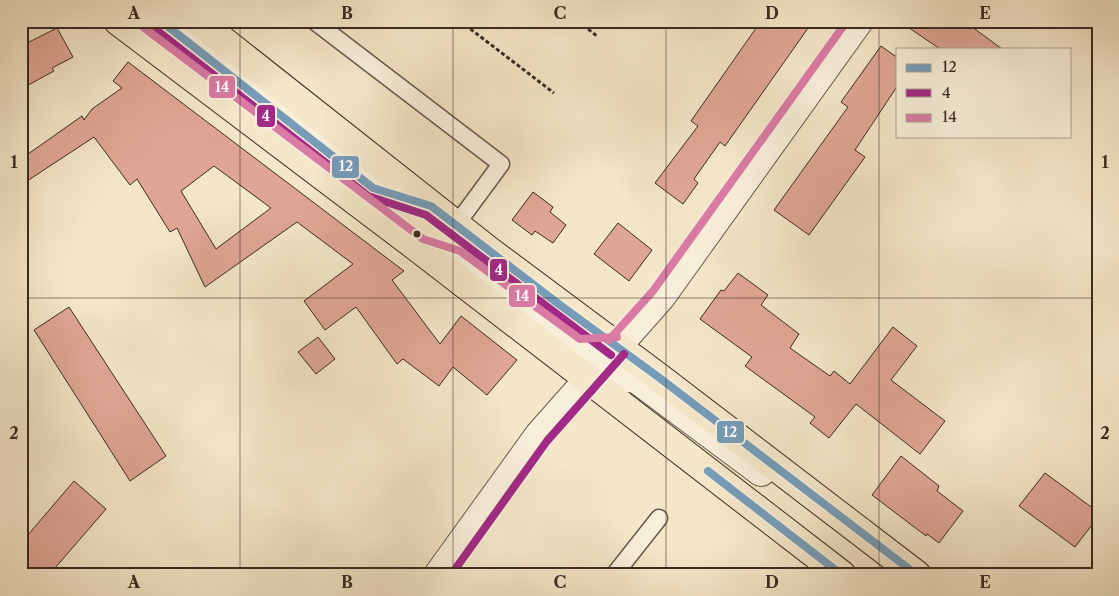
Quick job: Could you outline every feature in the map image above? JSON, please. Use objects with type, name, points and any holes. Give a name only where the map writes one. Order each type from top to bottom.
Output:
[{"type":"main road","points":[[118,21],[418,248],[842,575]]},
{"type":"main road","points":[[198,21],[431,206],[915,573]]},
{"type":"street","points":[[161,21],[373,188],[431,206]]},
{"type":"street","points":[[446,572],[539,435],[661,297],[859,21]]},
{"type":"street","points":[[418,248],[455,260],[577,349],[617,347]]},
{"type":"street","points":[[588,379],[635,378],[846,535],[915,573]]},
{"type":"lane","points":[[314,21],[500,164],[456,225]]},
{"type":"lane","points":[[614,575],[659,518]]},
{"type":"path","points":[[460,21],[554,93]]},
{"type":"path","points":[[578,21],[598,37]]},
{"type":"building","points":[[761,21],[813,21],[725,146],[720,142],[694,179],[698,183],[683,204],[655,183],[698,126],[691,121]]},
{"type":"building","points":[[899,21],[964,21],[1001,48],[939,48]]},
{"type":"building","points":[[57,28],[73,57],[52,68],[54,71],[21,89],[21,46]]},
{"type":"building","points":[[881,46],[896,57],[896,88],[855,150],[865,157],[809,235],[774,210],[848,107],[841,102]]},
{"type":"building","points":[[128,62],[404,271],[392,280],[440,344],[461,316],[517,360],[487,395],[453,367],[439,386],[403,359],[397,364],[356,307],[325,330],[304,301],[353,264],[297,222],[205,287],[177,228],[170,232],[137,179],[130,185],[94,137],[21,185],[21,159],[82,116],[84,120],[92,109],[122,88],[113,81]],"holes":[[[214,166],[271,208],[216,249],[181,191]]]},
{"type":"building","points":[[533,192],[553,207],[550,212],[566,225],[553,243],[535,231],[532,235],[512,220]]},
{"type":"building","points":[[618,223],[652,250],[629,281],[594,254]]},
{"type":"building","points":[[738,273],[768,295],[761,305],[799,334],[790,348],[830,376],[834,371],[850,384],[893,327],[917,346],[891,380],[945,421],[920,454],[856,404],[829,438],[810,423],[815,417],[745,366],[752,357],[700,319],[721,290],[724,291]]},
{"type":"building","points":[[69,307],[166,456],[130,481],[34,330]]},
{"type":"building","points":[[318,337],[335,359],[316,374],[298,352]]},
{"type":"building","points":[[901,456],[939,486],[937,491],[963,511],[939,543],[927,534],[926,536],[872,495]]},
{"type":"building","points":[[1045,473],[1098,512],[1098,517],[1075,547],[1019,506]]},
{"type":"building","points":[[74,481],[106,509],[49,575],[21,575],[21,543]]},
{"type":"transit line","name":"14","points":[[135,21],[423,239],[460,251],[580,339],[617,337]]},
{"type":"transit line","name":"12","points":[[161,21],[373,188],[431,206],[917,575]]},
{"type":"transit line","name":"14","points":[[609,340],[653,291],[847,21]]},
{"type":"transit line","name":"4","points":[[155,29],[368,196],[426,215],[611,355]]},
{"type":"transit line","name":"4","points":[[451,575],[547,441],[624,354]]},
{"type":"transit line","name":"12","points":[[708,471],[842,575]]}]
